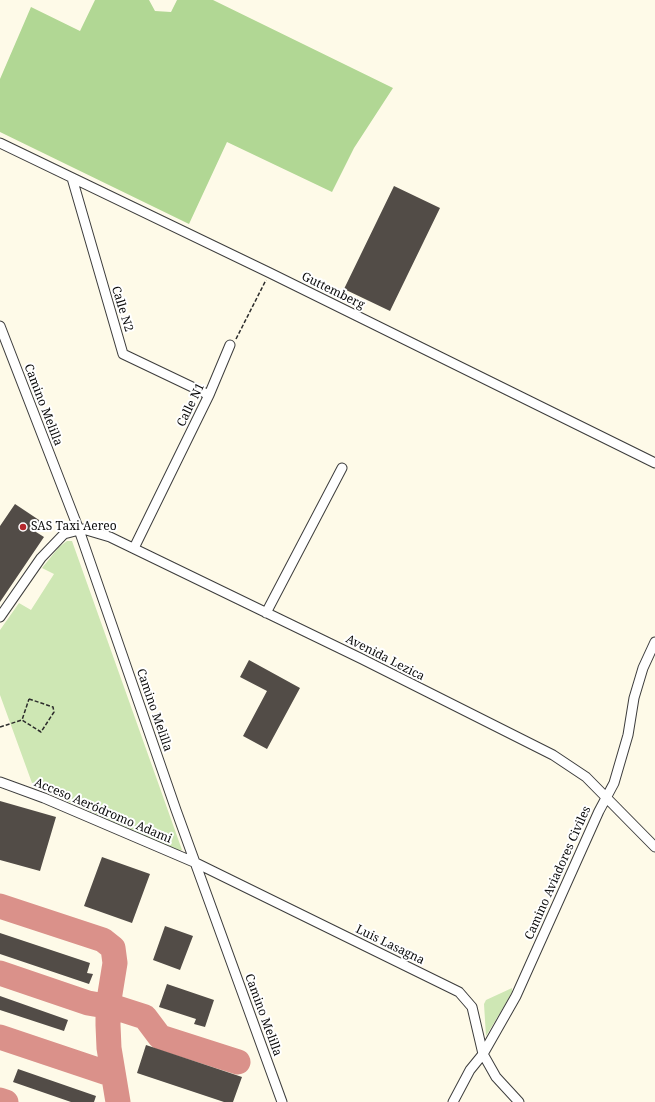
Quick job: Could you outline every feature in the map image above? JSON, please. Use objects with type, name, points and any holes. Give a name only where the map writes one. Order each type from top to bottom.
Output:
[{"type":"street","name":"Guttemberg","points":[[0,143],[270,273],[655,463]]},
{"type":"street","name":"Calle N2","points":[[72,178],[123,354],[209,395]]},
{"type":"street","name":"Camino Melilla","points":[[0,326],[79,530],[282,1102]]},
{"type":"street","name":"Calle N1","points":[[134,548],[209,395],[230,345]]},
{"type":"street","points":[[266,613],[342,468]]},
{"type":"street","name":"Avenida Lezica","points":[[79,530],[100,534],[134,548],[546,752],[586,777],[655,847]]},
{"type":"street","points":[[0,617],[41,558],[53,544],[64,534],[79,530]]},
{"type":"street","name":"Camino Aviadores Civiles","points":[[453,1102],[470,1070],[483,1054],[516,996],[614,783],[624,755],[634,698],[643,668],[655,642]]},
{"type":"street","name":"Acceso Aeródromo Adami","points":[[0,782],[44,798],[196,863]]},
{"type":"street","name":"Luis Lasagna","points":[[196,863],[459,992],[472,1007],[483,1054],[496,1077],[519,1102]]},
{"type":"path","points":[[230,345],[237,338],[270,273]]},
{"type":"path","points":[[0,727],[22,720],[41,732],[54,712],[53,707],[29,699],[22,720]]},
{"type":"green space","points":[[95,0],[149,0],[155,11],[171,12],[177,0],[213,0],[393,88],[354,148],[332,192],[227,142],[189,224],[0,132],[0,79],[31,7],[80,31]]},
{"type":"green space","points":[[67,541],[72,541],[182,850],[178,851],[38,788],[32,783],[0,695],[0,630],[19,603],[31,610],[54,574],[42,568],[59,547]]},
{"type":"green space","points":[[512,988],[512,992],[486,1036],[484,1004],[486,1000]]},
{"type":"building","points":[[394,186],[440,208],[390,311],[344,289]]},
{"type":"building","points":[[15,504],[42,522],[36,532],[44,537],[0,602],[0,526]]},
{"type":"building","points":[[249,660],[300,688],[267,749],[243,736],[267,691],[240,677]]},
{"type":"building","points":[[0,801],[56,817],[40,871],[0,860]]},
{"type":"building","points":[[102,857],[150,874],[132,923],[84,906]]},
{"type":"building","points":[[165,926],[193,936],[180,970],[153,960]]},
{"type":"building","points":[[0,933],[90,963],[87,973],[93,974],[89,984],[0,954]]},
{"type":"building","points":[[167,984],[214,1000],[205,1027],[194,1024],[196,1019],[159,1007]]},
{"type":"building","points":[[0,996],[68,1020],[64,1031],[0,1010]]},
{"type":"building","points":[[146,1045],[242,1077],[233,1102],[224,1102],[137,1073]]},
{"type":"building","points":[[18,1069],[96,1096],[94,1102],[71,1102],[13,1082]]},
{"type":"taxiway","points":[[0,906],[103,940],[113,948],[115,963],[108,1006],[108,1025],[109,1048],[118,1102]]},
{"type":"taxiway","points":[[0,973],[88,1003],[117,1008],[145,1017],[160,1037],[238,1062]]},
{"type":"taxiway","points":[[0,1037],[113,1075]]},
{"type":"taxiway","points":[[0,1100],[6,1102]]},
{"type":"place","name":"SAS Taxi Aereo","points":[[23,527]]}]
